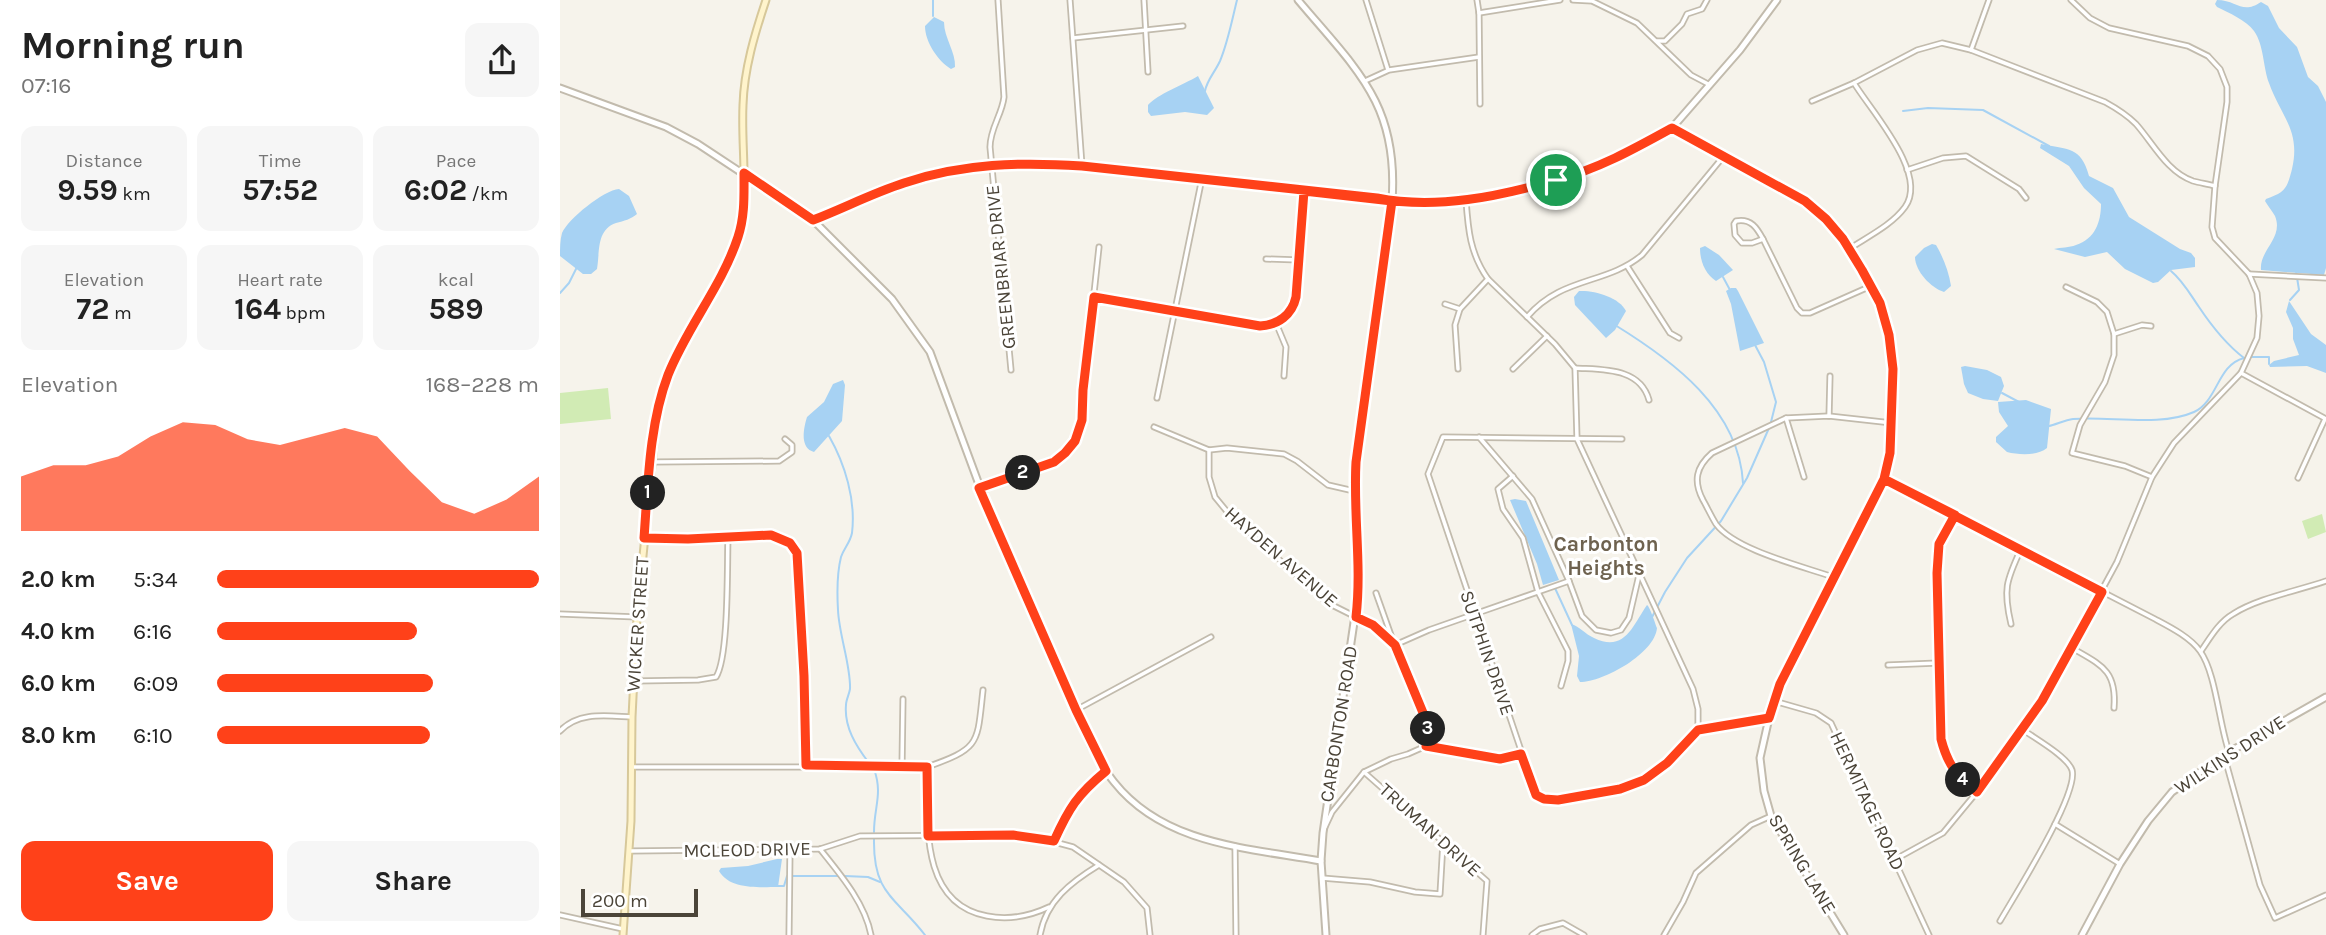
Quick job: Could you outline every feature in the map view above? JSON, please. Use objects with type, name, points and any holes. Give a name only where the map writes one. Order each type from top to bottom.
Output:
[{"type":"main road","name":"WICKER STREET","points":[[623,932],[630,851],[637,617],[651,462],[660,400],[684,339],[720,276],[738,237],[744,208],[743,100],[757,28],[766,0]]},
{"type":"street","name":"GREENBRIAR DRIVE","points":[[998,0],[1004,97],[990,138],[990,164],[1010,370]]},
{"type":"street","points":[[1070,0],[1082,166]]},
{"type":"street","points":[[1144,0],[1148,72]]},
{"type":"street","name":"CARBONTON ROAD","points":[[1298,0],[1365,81],[1382,114],[1394,170],[1392,201],[1357,448],[1354,491],[1359,593],[1323,832],[1321,861],[1325,935]]},
{"type":"street","points":[[1365,0],[1388,71]]},
{"type":"street","points":[[1477,0],[1480,104]]},
{"type":"street","points":[[1479,12],[1560,0]]},
{"type":"street","points":[[1573,0],[1592,1],[1637,23],[1689,74],[1711,86]]},
{"type":"street","points":[[1657,41],[1665,41],[1682,24],[1687,14],[1702,9],[1707,0]]},
{"type":"street","points":[[813,220],[904,183],[990,164],[1082,166],[1392,201],[1465,200],[1522,190],[1586,172],[1672,128],[1711,86],[1777,0]]},
{"type":"street","points":[[1972,50],[1989,0]]},
{"type":"street","points":[[1894,860],[1944,833],[2042,701],[2118,562],[2152,477],[2174,443],[2241,373],[2257,338],[2257,293],[2249,275],[2215,238],[2212,227],[2227,102],[2227,87],[2220,69],[2208,56],[2188,46],[2109,29],[2090,18],[2071,0]]},
{"type":"street","points":[[1073,38],[1182,26]]},
{"type":"street","points":[[1812,102],[1917,50],[1942,43],[1972,50],[2105,102],[2126,115],[2163,159],[2178,172],[2192,181],[2215,186]]},
{"type":"street","points":[[1365,81],[1388,71],[1479,57]]},
{"type":"street","points":[[1849,249],[1904,208],[1911,197],[1907,170],[1894,142],[1854,83]]},
{"type":"street","points":[[560,88],[666,127],[744,173],[813,220],[891,299],[929,350],[979,488],[1076,710],[1106,771],[1126,796],[1164,823],[1199,838],[1321,861]]},
{"type":"street","name":"SPRING LANE","points":[[1672,128],[1805,201],[1826,219],[1872,286],[1889,335],[1893,369],[1892,422],[1890,453],[1884,479],[1774,701],[1760,758],[1764,791],[1771,816],[1844,935]]},
{"type":"street","points":[[1527,317],[1555,292],[1627,266],[1642,255],[1724,156]]},
{"type":"street","points":[[1907,170],[1943,158],[1966,156],[2019,189],[2025,198]]},
{"type":"street","points":[[1157,398],[1202,178]]},
{"type":"street","points":[[1094,297],[1260,326],[1276,323],[1284,318],[1294,305],[1304,191]]},
{"type":"street","points":[[1465,200],[1468,238],[1479,266],[1488,279],[1575,368],[1577,439],[1693,689],[1698,709],[1698,730],[1769,718]]},
{"type":"street","points":[[1763,239],[1742,243],[1735,235],[1734,224],[1742,220],[1753,224],[1763,239],[1797,308],[1802,313],[1810,313],[1872,286]]},
{"type":"street","points":[[979,488],[1054,462],[1075,441],[1082,420],[1099,247]]},
{"type":"street","points":[[1266,259],[1299,260]]},
{"type":"street","points":[[1627,266],[1670,333],[1679,338]]},
{"type":"street","points":[[2249,275],[2326,278]]},
{"type":"street","points":[[1458,369],[1455,326],[1460,309],[1488,279]]},
{"type":"street","points":[[2066,287],[2097,302],[2108,313],[2114,334],[2113,355],[2105,382],[2080,425],[2072,453],[2125,466],[2152,477]]},
{"type":"street","points":[[1445,304],[1460,309]]},
{"type":"street","points":[[1276,323],[1286,347],[1284,376]]},
{"type":"street","points":[[2114,334],[2142,325],[2151,326]]},
{"type":"street","points":[[1513,369],[1547,337]]},
{"type":"street","points":[[1575,368],[1612,369],[1632,377],[1647,392],[1649,400]]},
{"type":"street","points":[[2241,373],[2326,419],[2298,478]]},
{"type":"street","points":[[1829,416],[1830,376]]},
{"type":"street","points":[[1834,578],[1745,546],[1728,536],[1717,524],[1697,488],[1696,473],[1712,453],[1786,418],[1829,416],[1892,422]]},
{"type":"street","points":[[1786,418],[1804,477]]},
{"type":"street","points":[[1154,427],[1170,436],[1209,450],[1227,448],[1284,454],[1328,485],[1354,491]]},
{"type":"street","name":"SUTPHIN DRIVE","points":[[1622,439],[1443,437],[1428,474],[1536,795],[1544,799],[1558,800],[1620,789],[1644,780],[1667,763],[1698,730]]},
{"type":"street","points":[[1479,437],[1532,499],[1582,616],[1597,630],[1611,633],[1621,630],[1629,618],[1639,574]]},
{"type":"street","points":[[651,462],[779,461],[792,452],[792,444],[785,439]]},
{"type":"street","name":"HAYDEN AVENUE","points":[[1209,450],[1209,477],[1215,497],[1229,514],[1326,602],[1373,625],[1395,645]]},
{"type":"street","points":[[1513,477],[1498,489],[1503,509],[1523,538],[1538,592],[1568,651],[1569,661],[1561,686]]},
{"type":"street","points":[[1884,479],[2167,626],[2200,651],[2208,670],[2260,886],[2275,918],[2326,895]]},
{"type":"street","points":[[1955,515],[1939,544],[1937,579],[1941,739],[1945,756],[1955,773],[1977,792]]},
{"type":"street","points":[[644,538],[771,535],[790,543],[797,553],[806,765]]},
{"type":"street","points":[[634,681],[698,680],[716,677],[724,646],[727,537]]},
{"type":"street","points":[[2011,624],[2004,597],[2021,549]]},
{"type":"street","points":[[1395,645],[1429,630],[1569,581]]},
{"type":"street","points":[[2200,651],[2217,628],[2232,614],[2326,581]]},
{"type":"street","points":[[1376,593],[1426,720],[1426,746]]},
{"type":"street","points":[[560,614],[637,617]]},
{"type":"street","points":[[1076,710],[1211,637]]},
{"type":"street","points":[[2071,648],[2105,667],[2112,679],[2114,708]]},
{"type":"street","points":[[1888,665],[1938,663]]},
{"type":"street","points":[[633,767],[927,767],[957,756],[973,743],[978,734],[983,690]]},
{"type":"street","name":"WILKINS DRIVE","points":[[2082,935],[2120,864],[2148,821],[2172,792],[2227,753],[2326,697]]},
{"type":"street","points":[[902,766],[903,699]]},
{"type":"street","name":"HERMITAGE ROAD","points":[[1774,701],[1816,713],[1831,723],[1929,935]]},
{"type":"street","points":[[560,731],[576,720],[587,717],[632,717]]},
{"type":"street","points":[[2000,921],[2054,824],[2073,780],[2071,767],[2022,729]]},
{"type":"street","points":[[1323,832],[1332,812],[1364,772],[1426,746],[1500,759],[1521,754]]},
{"type":"street","points":[[927,767],[931,857],[938,879],[952,898],[964,908],[983,915],[1006,918],[1038,912],[1049,907],[1066,888],[1099,865]]},
{"type":"street","points":[[1054,841],[1081,792],[1106,771]]},
{"type":"street","name":"TRUMAN DRIVE","points":[[1364,772],[1487,881],[1483,935]]},
{"type":"street","points":[[1664,935],[1696,873],[1751,825],[1771,816]]},
{"type":"street","points":[[2054,824],[2120,864]]},
{"type":"street","name":"MCLEOD DRIVE","points":[[630,851],[820,849],[860,836],[1013,835],[1054,841],[1073,847],[1124,882],[1142,900],[1150,919],[1150,935]]},
{"type":"street","points":[[1322,878],[1370,882],[1415,892],[1440,894],[1443,842]]},
{"type":"street","points":[[1235,845],[1236,935]]},
{"type":"street","points":[[820,849],[858,902],[870,935]]},
{"type":"street","points":[[789,935],[790,850]]},
{"type":"street","points":[[1040,935],[1049,907]]},
{"type":"street","points":[[560,915],[623,932]]},
{"type":"street","points":[[1532,935],[1540,929],[1563,923],[1584,935]]},
{"type":"green space","points":[[608,388],[611,419],[560,424],[560,393]]},
{"type":"green space","points":[[2322,514],[2326,532],[2308,539],[2302,521]]},
{"type":"water","points":[[2217,0],[2244,7],[2261,2],[2268,6],[2279,28],[2297,47],[2308,77],[2318,86],[2326,102],[2324,275],[2261,270],[2261,263],[2274,237],[2277,224],[2265,201],[2281,192],[2287,185],[2292,169],[2294,144],[2269,83],[2262,49],[2254,31],[2247,23],[2217,7]]},
{"type":"water","points":[[934,17],[944,22],[955,61],[955,67],[951,69],[937,56],[927,38],[925,26]]},
{"type":"water","points":[[1198,76],[1214,108],[1207,115],[1185,112],[1151,116],[1148,105],[1152,101]]},
{"type":"water","points":[[2041,144],[2077,154],[2086,166],[2089,176],[2113,188],[2129,217],[2191,253],[2195,258],[2195,267],[2171,270],[2158,282],[2153,283],[2125,269],[2107,252],[2085,257],[2054,249],[2073,246],[2088,239],[2096,229],[2101,204],[2084,188],[2069,166],[2040,148]]},
{"type":"water","points":[[619,189],[629,196],[637,214],[605,231],[600,242],[597,269],[591,274],[583,274],[560,256],[562,233],[571,220],[587,206],[605,194]]},
{"type":"water","points":[[1932,244],[1939,250],[1949,275],[1951,286],[1944,292],[1925,278],[1916,262],[1915,257]]},
{"type":"water","points":[[1705,246],[1719,255],[1733,270],[1716,281],[1712,278],[1701,258],[1700,248]]},
{"type":"water","points":[[1731,288],[1738,291],[1764,343],[1740,351],[1726,291]]},
{"type":"water","points":[[1579,291],[1606,295],[1626,311],[1615,330],[1606,338],[1575,305],[1574,297]]},
{"type":"water","points":[[2289,301],[2311,334],[2326,345],[2326,373],[2307,366],[2270,367],[2274,361],[2299,355],[2286,312]]},
{"type":"water","points":[[1961,367],[1987,370],[2001,377],[2004,386],[1998,401],[1968,393]]},
{"type":"water","points":[[843,380],[845,385],[842,421],[814,452],[806,447],[805,443],[807,417],[824,402],[833,384]]},
{"type":"water","points":[[2026,400],[2051,409],[2047,448],[2028,454],[2007,452],[1996,442],[1996,437],[2008,426],[1999,412],[1998,402]]},
{"type":"water","points":[[1510,500],[1526,501],[1559,580],[1543,585]]},
{"type":"water","points":[[1647,605],[1657,628],[1648,647],[1614,672],[1580,682],[1577,676],[1579,656],[1571,624],[1594,638],[1613,642],[1627,635]]},
{"type":"water","points":[[782,859],[778,887],[737,884],[730,882],[719,871],[721,868],[748,866]]},
{"type":"waterway","points":[[933,0],[933,16]]},
{"type":"waterway","points":[[1205,91],[1223,54],[1237,0]]},
{"type":"waterway","points":[[1903,111],[1928,108],[1983,110],[2049,146]]},
{"type":"waterway","points":[[560,293],[577,267]]},
{"type":"waterway","points":[[2171,271],[2183,283],[2220,334],[2244,358]]},
{"type":"waterway","points":[[2290,300],[2299,290],[2296,271]]},
{"type":"waterway","points":[[1723,277],[1730,290]]},
{"type":"waterway","points":[[1615,325],[1658,354],[1699,389],[1729,432],[1739,456],[1743,483]]},
{"type":"waterway","points":[[1755,345],[1764,362],[1776,402],[1771,422]]},
{"type":"waterway","points":[[2250,357],[2269,357],[2269,364]]},
{"type":"waterway","points":[[2049,426],[2073,419],[2151,420],[2194,412],[2208,400],[2228,368],[2244,358]]},
{"type":"waterway","points":[[2002,393],[2019,402]]},
{"type":"waterway","points":[[1650,621],[1687,558],[1721,521],[1747,478],[1769,428]]},
{"type":"waterway","points":[[829,436],[844,470],[851,495],[853,521],[850,540],[841,557],[838,583],[839,620],[850,680],[846,713],[852,736],[869,763]]},
{"type":"waterway","points":[[1554,586],[1572,625]]},
{"type":"waterway","points":[[874,769],[878,793],[874,832]]},
{"type":"waterway","points":[[874,839],[877,872],[882,884],[925,935]]},
{"type":"waterway","points":[[778,886],[784,886],[787,876],[839,876]]},
{"type":"waterway","points":[[845,876],[868,877],[880,882]]},
{"type":"district","name":"Carbonton Heights","points":[[1606,556]]},
{"type":"route","points":[[1556,180],[1522,190],[1465,200],[1392,201],[1377,198],[1202,178],[1082,166],[990,164],[904,183],[813,220],[744,173],[744,208],[738,237],[720,276],[684,339],[660,400],[644,538],[771,535],[790,543],[797,553],[806,765],[927,767],[928,836],[1013,835],[1054,841],[1072,804],[1081,792],[1106,771],[1091,746],[979,488],[1054,462],[1075,441],[1082,420],[1094,297],[1260,326],[1276,323],[1284,318],[1294,305],[1296,297],[1304,191],[1377,198],[1392,201],[1357,448],[1354,491],[1359,593],[1356,617],[1373,625],[1395,645],[1426,720],[1426,746],[1500,759],[1521,754],[1536,795],[1544,799],[1558,800],[1620,789],[1644,780],[1667,763],[1698,730],[1769,718],[1780,684],[1884,479],[2021,549],[2102,592],[2042,701],[1977,792],[1955,773],[1945,756],[1941,739],[1937,573],[1939,544],[1955,515],[1884,479],[1890,453],[1892,422],[1893,369],[1889,335],[1872,286],[1843,239],[1826,219],[1805,201],[1672,128],[1586,172],[1556,180]]}]
